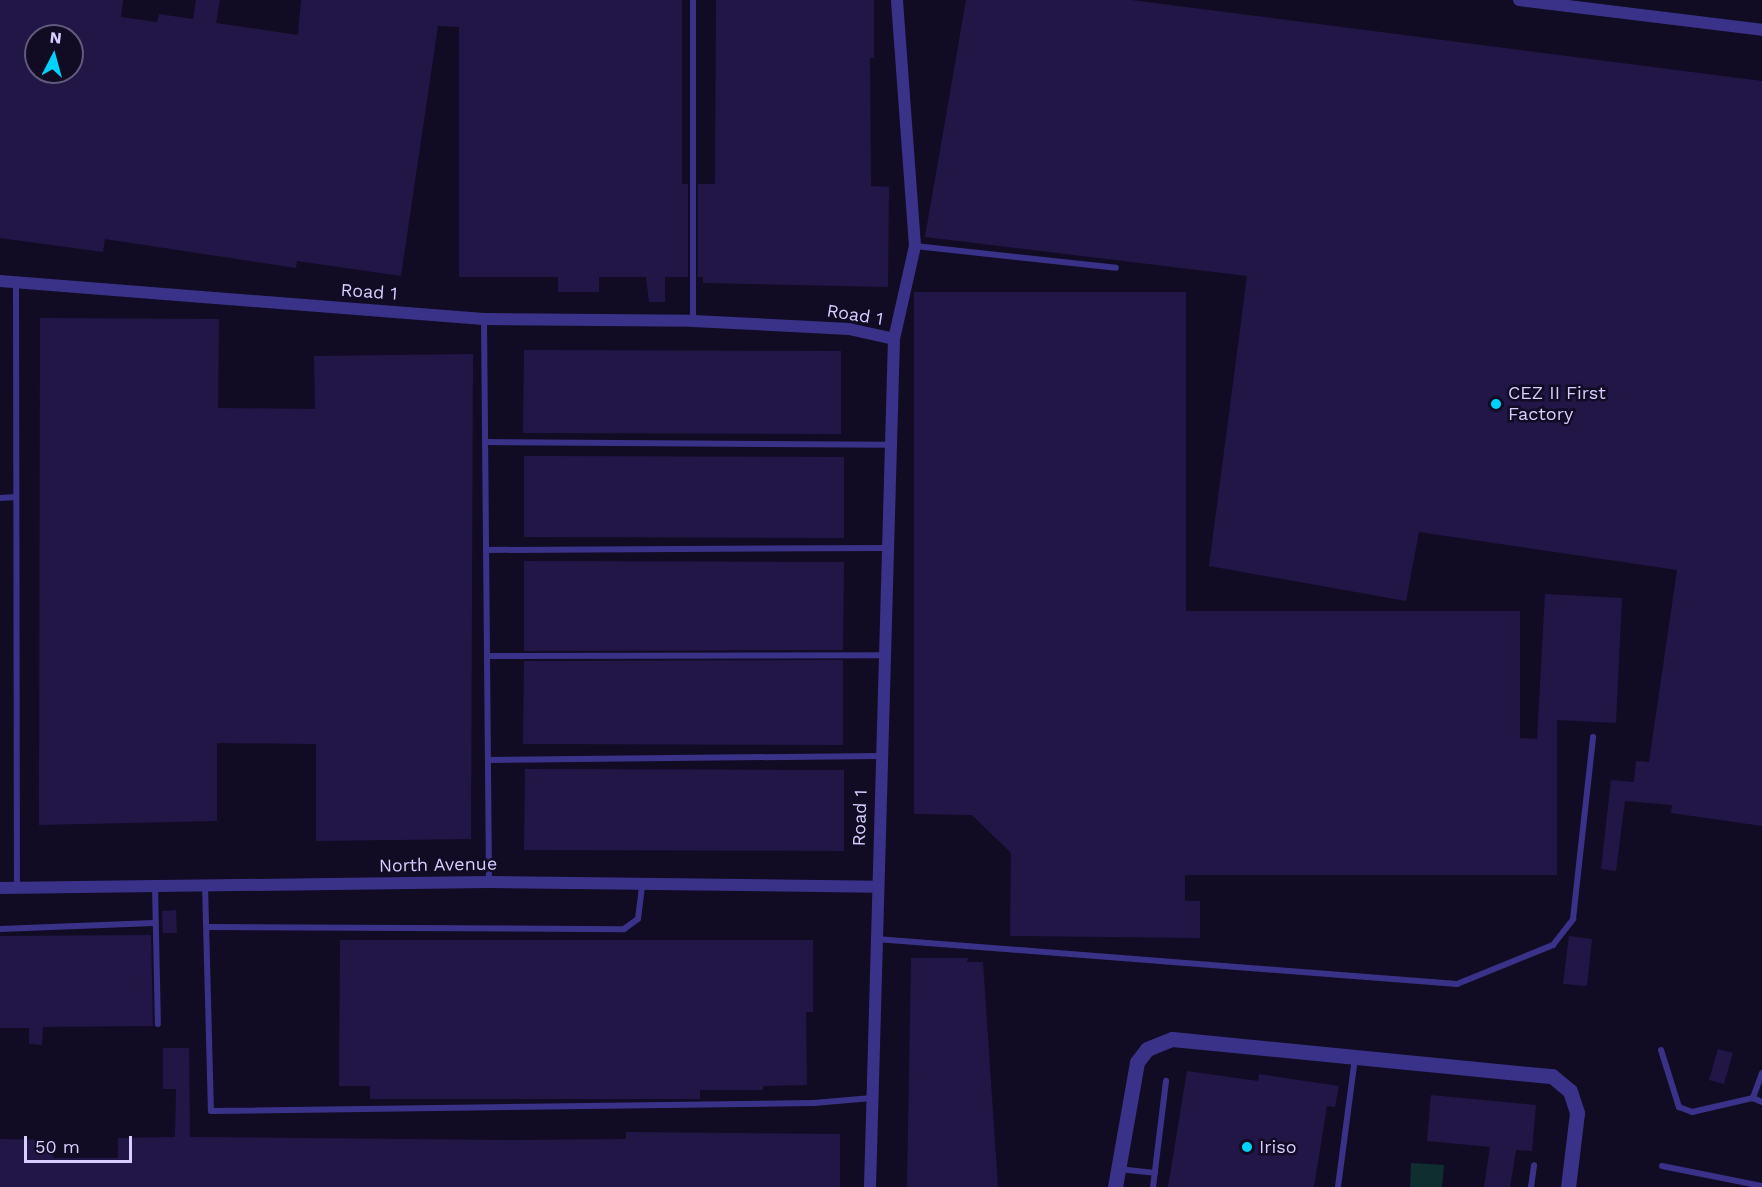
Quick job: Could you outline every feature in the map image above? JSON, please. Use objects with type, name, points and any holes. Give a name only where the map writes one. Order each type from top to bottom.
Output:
[{"type":"street","points":[[894,339],[915,246],[897,0]]},
{"type":"street","points":[[1519,0],[1554,2],[1762,30]]},
{"type":"street","name":"Road 1","points":[[0,281],[484,318],[693,321],[849,329],[894,339],[876,887],[870,1187]]},
{"type":"street","name":"North Avenue","points":[[0,888],[489,882],[876,887]]},
{"type":"street","points":[[1115,1187],[1137,1062],[1159,1042],[1172,1039],[1355,1054],[1552,1076],[1570,1091],[1577,1113],[1568,1187]]},
{"type":"lane","points":[[693,0],[693,321]]},
{"type":"lane","points":[[915,246],[1116,268]]},
{"type":"lane","points":[[16,283],[16,888]]},
{"type":"lane","points":[[484,318],[489,656],[489,882]]},
{"type":"lane","points":[[485,442],[891,445]]},
{"type":"lane","points":[[0,498],[16,497]]},
{"type":"lane","points":[[486,550],[887,548]]},
{"type":"lane","points":[[489,656],[884,654]]},
{"type":"lane","points":[[875,939],[1457,984],[1553,945],[1573,919],[1593,737]]},
{"type":"lane","points":[[488,760],[880,756]]},
{"type":"lane","points":[[207,927],[624,929],[638,919],[642,884]]},
{"type":"lane","points":[[205,885],[211,1111],[814,1103],[872,1098]]},
{"type":"lane","points":[[155,886],[154,923],[158,1024]]},
{"type":"lane","points":[[0,929],[154,923]]},
{"type":"lane","points":[[1661,1050],[1679,1107],[1692,1112],[1754,1098],[1762,1102]]},
{"type":"lane","points":[[1338,1187],[1355,1054]]},
{"type":"lane","points":[[1754,1098],[1762,1073]]},
{"type":"lane","points":[[1153,1187],[1166,1081]]},
{"type":"lane","points":[[1531,1187],[1534,1165]]},
{"type":"lane","points":[[1662,1166],[1762,1186]]},
{"type":"lane","points":[[1118,1169],[1155,1173]]},
{"type":"green space","points":[[1411,1163],[1444,1165],[1442,1187],[1410,1187]]},
{"type":"building","points":[[0,0],[123,0],[121,17],[157,22],[159,14],[193,19],[196,0],[220,0],[216,23],[298,35],[301,0],[682,0],[682,184],[688,184],[688,277],[665,277],[665,302],[649,302],[646,277],[599,277],[599,292],[558,292],[558,277],[459,277],[459,27],[438,26],[401,276],[297,261],[296,268],[105,239],[103,252],[0,238]]},
{"type":"building","points":[[716,0],[874,0],[874,58],[870,58],[871,186],[889,187],[888,287],[703,283],[703,277],[698,277],[698,184],[715,184]]},
{"type":"building","name":"CEZ II First Factory","points":[[966,0],[1131,0],[1762,81],[1762,826],[1671,813],[1672,805],[1625,801],[1616,871],[1601,869],[1611,780],[1634,782],[1636,761],[1649,762],[1677,570],[1419,532],[1406,601],[1209,566],[1247,276],[925,237]]},
{"type":"building","points":[[914,292],[1186,292],[1186,611],[1520,611],[1520,738],[1537,739],[1545,594],[1622,598],[1616,723],[1557,720],[1557,875],[1185,875],[1185,901],[1200,901],[1200,938],[1010,936],[1011,853],[972,815],[914,814]]},
{"type":"building","points":[[40,318],[219,319],[218,408],[315,409],[314,356],[473,354],[471,839],[316,841],[316,744],[217,743],[217,821],[39,825]]},
{"type":"building","points":[[524,350],[841,351],[841,434],[523,433]]},
{"type":"building","points":[[524,456],[844,457],[844,538],[524,537]]},
{"type":"building","points":[[524,561],[844,562],[843,650],[524,651]]},
{"type":"building","points":[[843,660],[843,745],[523,744],[524,661]]},
{"type":"building","points":[[525,769],[844,770],[844,851],[524,850]]},
{"type":"building","points":[[176,910],[177,933],[163,933],[162,911]]},
{"type":"building","points":[[151,935],[153,1026],[43,1027],[42,1045],[29,1044],[29,1028],[0,1028],[0,936]]},
{"type":"building","points":[[1569,936],[1592,939],[1587,986],[1563,984]]},
{"type":"building","points":[[340,940],[813,940],[813,1012],[806,1012],[807,1085],[763,1086],[763,1090],[700,1090],[700,1099],[370,1099],[370,1086],[339,1086]]},
{"type":"building","points":[[911,958],[968,958],[967,962],[983,962],[998,1187],[907,1187]]},
{"type":"building","points":[[163,1048],[189,1048],[190,1137],[511,1140],[626,1139],[626,1132],[840,1134],[840,1187],[0,1187],[0,1139],[54,1140],[53,1158],[118,1158],[118,1138],[175,1137],[176,1089],[163,1089]]},
{"type":"building","points":[[1718,1049],[1733,1053],[1724,1084],[1709,1080]]},
{"type":"building","name":"Iriso","points":[[1187,1071],[1258,1081],[1259,1074],[1339,1086],[1335,1107],[1327,1106],[1314,1187],[1168,1187]]},
{"type":"building","points":[[1431,1095],[1536,1105],[1532,1151],[1516,1150],[1510,1187],[1484,1187],[1490,1147],[1427,1141]]},
{"type":"place","name":"CEZ II First Factory","points":[[1496,404]]},
{"type":"place","name":"Iriso","points":[[1247,1147]]}]
